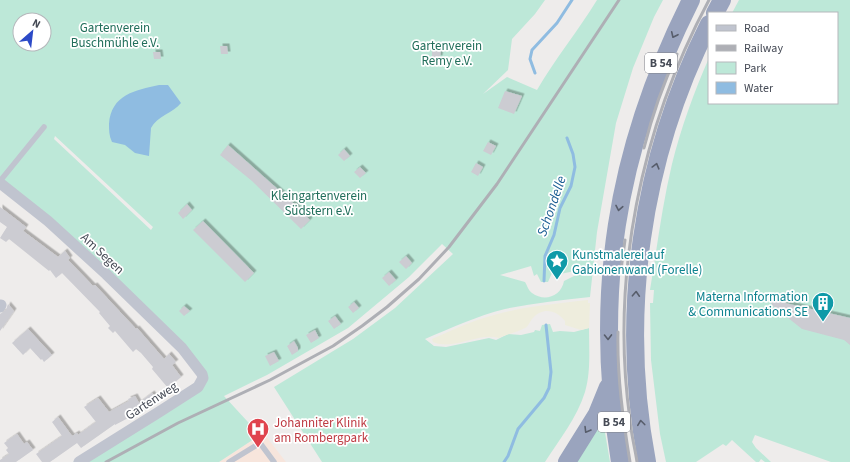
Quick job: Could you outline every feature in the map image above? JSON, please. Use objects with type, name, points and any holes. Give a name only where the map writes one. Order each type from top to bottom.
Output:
[{"type":"highway","name":"B 54","points":[[620,462],[614,428],[608,331],[612,260],[617,218],[625,177],[638,129],[652,88],[670,44],[691,0]]},
{"type":"highway","points":[[716,12],[722,0]]},
{"type":"highway","name":"B 54","points":[[647,462],[638,400],[635,337],[640,247],[648,198],[668,124],[685,77],[708,26]]},
{"type":"highway","points":[[567,462],[597,414],[610,382]]},
{"type":"street","name":"Am Segen","points":[[0,182],[74,244],[182,348]]},
{"type":"street","name":"Gartenweg","points":[[79,462],[198,387],[203,378],[202,374],[182,348]]},
{"type":"lane","points":[[0,182],[44,127]]},
{"type":"lane","points":[[229,462],[260,443],[274,462]]},
{"type":"shaded area","name":"Johanniter Klinik am Rombergpark","points":[[260,435],[265,435],[286,462],[219,462]]},
{"type":"green space","points":[[0,0],[545,0],[535,14],[512,39],[508,70],[483,94],[507,77],[537,90],[597,0],[663,0],[654,17],[633,68],[616,123],[597,232],[590,297],[537,303],[505,309],[474,319],[425,339],[434,346],[446,347],[489,338],[496,340],[508,334],[521,335],[534,332],[535,330],[540,331],[542,325],[550,324],[553,332],[574,332],[589,328],[589,368],[587,384],[582,402],[573,420],[545,462],[322,462],[274,387],[353,339],[395,308],[453,254],[442,244],[409,277],[348,328],[267,375],[224,396],[260,435],[219,462],[73,462],[102,443],[126,437],[206,374],[0,179]],"holes":[[[55,136],[153,227],[151,230],[54,139]],[[531,266],[534,276],[537,274],[541,282],[548,282],[552,273],[560,274],[580,270],[584,271],[564,281],[556,294],[547,297],[537,296],[532,293],[525,282],[500,275]]]},
{"type":"green space","points":[[739,0],[850,0],[850,462],[831,462],[755,435],[752,442],[756,448],[771,462],[765,462],[761,459],[759,462],[756,462],[732,440],[726,446],[723,444],[696,462],[666,462],[660,434],[651,360],[650,303],[653,303],[654,290],[650,290],[662,211],[672,164],[688,110],[708,60],[708,104],[838,104],[838,12],[733,12]]},
{"type":"green space","points":[[602,415],[610,462],[571,462]]},
{"type":"sand","points":[[588,300],[588,303],[590,303],[589,328],[581,330],[565,325],[565,321],[558,314],[545,311],[541,312],[532,319],[526,327],[499,338],[482,337],[450,344],[433,342],[432,339],[471,322],[509,311],[535,306]]},
{"type":"water","points":[[159,85],[168,85],[181,103],[157,120],[151,128],[149,156],[135,153],[125,145],[112,142],[109,124],[114,106],[119,100],[133,92]]},
{"type":"building","points":[[220,46],[227,46],[228,54],[221,54]]},
{"type":"building","points":[[432,50],[441,50],[440,58],[432,57]]},
{"type":"building","points":[[153,52],[160,52],[161,59],[154,59]]},
{"type":"building","points":[[505,91],[522,96],[514,114],[498,108]]},
{"type":"building","points":[[488,142],[496,146],[491,155],[483,151]]},
{"type":"building","points":[[228,145],[290,200],[310,220],[301,229],[252,181],[220,155]]},
{"type":"building","points":[[344,149],[350,156],[344,161],[338,155]]},
{"type":"building","points":[[476,163],[483,167],[478,176],[471,172]]},
{"type":"building","points":[[360,167],[366,173],[360,178],[354,172]]},
{"type":"building","points":[[187,204],[192,210],[183,219],[178,213]]},
{"type":"building","points":[[0,207],[26,227],[23,231],[58,257],[65,251],[70,258],[68,260],[93,286],[95,285],[136,329],[137,328],[164,359],[169,354],[176,362],[172,365],[181,377],[168,388],[141,353],[136,349],[133,352],[115,331],[113,333],[108,328],[110,326],[99,313],[100,312],[62,273],[56,278],[50,270],[49,271],[9,239],[6,242],[0,238],[7,227],[0,222]]},
{"type":"building","points":[[203,221],[254,273],[245,282],[193,230]]},
{"type":"building","points":[[406,256],[412,263],[406,269],[399,262]]},
{"type":"building","points":[[389,272],[396,280],[389,286],[382,278]]},
{"type":"building","name":"Materna Information & Communications SE","points":[[772,300],[850,318],[850,345],[844,340],[802,329],[773,306],[771,303]]},
{"type":"building","points":[[354,302],[359,308],[353,313],[348,307]]},
{"type":"building","points":[[8,304],[14,311],[0,331],[0,314],[6,310]]},
{"type":"building","points":[[184,306],[190,311],[184,316],[179,311]]},
{"type":"building","points":[[335,316],[341,324],[334,329],[328,321]]},
{"type":"building","points":[[28,329],[52,355],[44,362],[30,348],[23,355],[12,343]]},
{"type":"building","points":[[315,330],[319,338],[311,343],[306,335]]},
{"type":"building","points":[[294,341],[298,351],[292,355],[287,346]]},
{"type":"building","points":[[274,352],[279,361],[270,366],[265,356]]},
{"type":"building","points":[[152,393],[157,400],[145,409],[115,424],[81,448],[77,443],[50,462],[42,462],[36,454],[62,436],[52,422],[58,417],[72,436],[77,433],[78,435],[96,422],[84,407],[98,398],[109,412],[129,401],[128,399],[135,396],[139,403]]},
{"type":"building","points":[[17,434],[24,444],[27,442],[33,450],[16,462],[0,462],[0,460],[9,454],[6,450],[8,448],[4,443]]},
{"type":"waterway","name":"Schondelle","points":[[535,73],[530,59],[532,50],[557,23],[572,0]]},
{"type":"waterway","name":"Schondelle","points":[[544,281],[545,256],[554,235],[560,208],[571,186],[575,167],[573,154],[567,138]]},
{"type":"waterway","name":"Schondelle","points":[[504,462],[508,456],[518,429],[544,398],[549,388],[551,372],[546,325]]},
{"type":"railway","points":[[106,462],[178,423],[270,380],[333,346],[387,307],[419,279],[449,247],[497,184],[619,0]]},
{"type":"railway","points":[[637,462],[631,425],[625,366],[624,312],[628,258],[636,204],[649,151],[665,99],[685,49],[709,0]]},
{"type":"railway","points":[[644,148],[658,100],[677,54]]},
{"type":"railway","points":[[621,270],[625,240]]},
{"type":"railway","points":[[618,332],[618,365],[630,462]]},
{"type":"place","name":"Kunstmalerei auf Gabionenwand (Forelle)","points":[[557,280]]},
{"type":"place","name":"Materna Information & Communications SE","points":[[823,322]]},
{"type":"place","name":"Johanniter Klinik am Rombergpark","points":[[258,448]]},
{"type":"park label","name":"Gartenverein Buschmühle e.V.","points":[[115,34]]},
{"type":"park label","name":"Gartenverein Remy e.V.","points":[[447,52]]},
{"type":"park label","name":"Kleingartenverein Südstern e.V.","points":[[319,202]]}]
